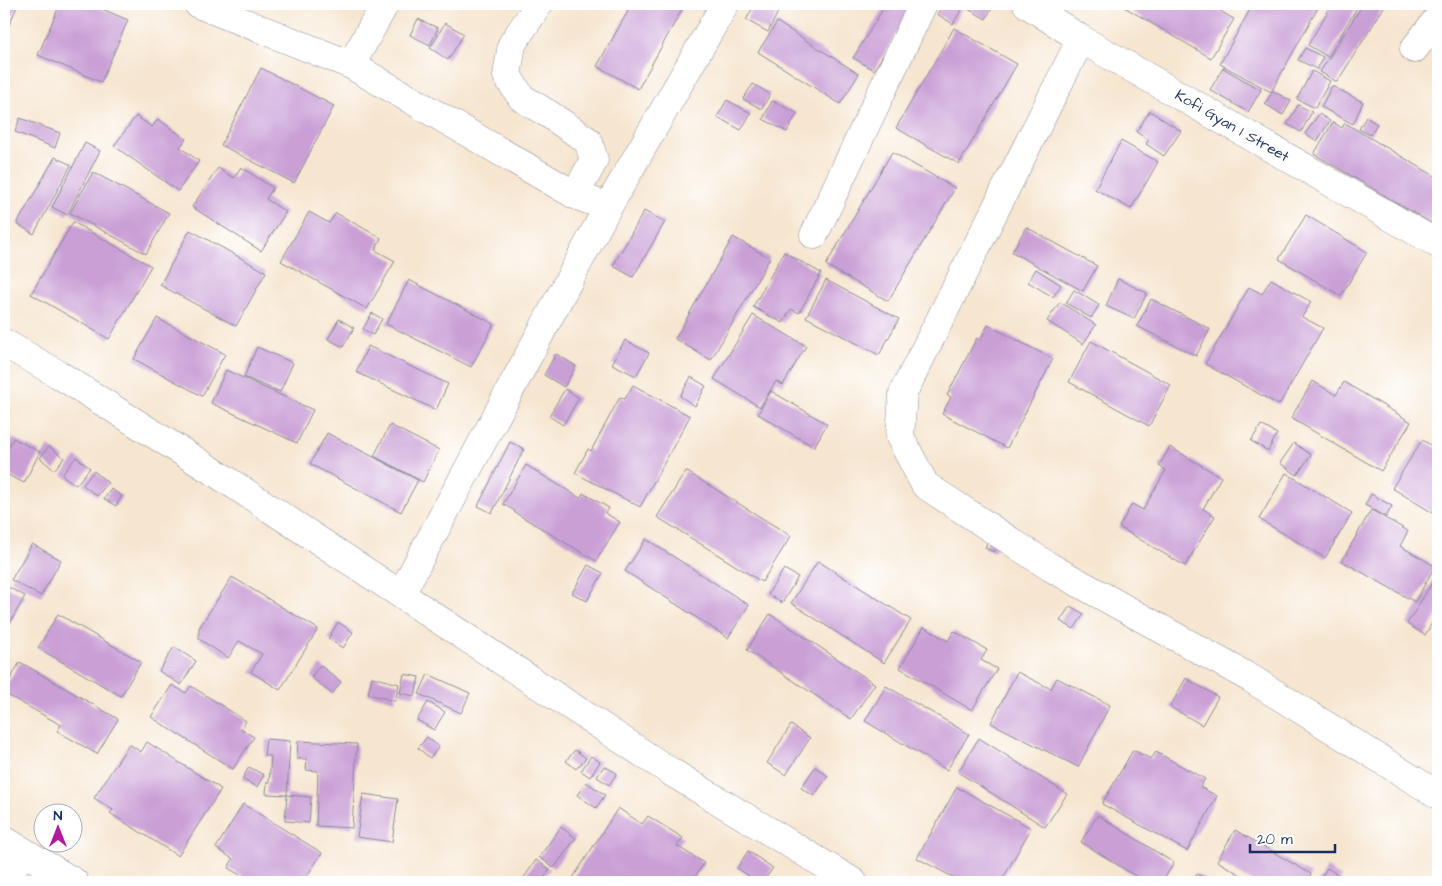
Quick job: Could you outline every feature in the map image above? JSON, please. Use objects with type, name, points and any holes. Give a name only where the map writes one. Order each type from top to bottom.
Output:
[{"type":"street","points":[[198,4],[351,65],[576,195],[608,207]]},
{"type":"street","points":[[351,65],[385,4]]},
{"type":"street","points":[[539,4],[512,44],[507,76],[522,98],[588,141],[594,160],[576,195]]},
{"type":"street","points":[[401,594],[608,207],[725,4]]},
{"type":"street","points":[[814,235],[923,4]]},
{"type":"street","name":"Kofi Gyan 1 Street","points":[[1034,6],[1080,39],[1438,244]]},
{"type":"street","points":[[1414,49],[1438,18]]},
{"type":"street","points":[[1080,39],[903,393],[900,437],[925,485],[1050,567],[1250,678],[1438,795]]},
{"type":"street","points":[[4,342],[210,469],[671,772],[853,882]]},
{"type":"street","points":[[5,882],[13,846],[74,882]]},
{"type":"building","points":[[4,4],[18,4],[4,37]]},
{"type":"building","points":[[60,4],[90,4],[128,20],[101,82],[38,55]]},
{"type":"building","points":[[632,4],[685,4],[638,89],[597,66]]},
{"type":"building","points":[[755,4],[782,4],[768,32],[746,20]]},
{"type":"building","points":[[886,4],[899,4],[910,11],[874,70],[853,58]]},
{"type":"building","points":[[944,4],[957,4],[963,7],[953,24],[937,14]]},
{"type":"building","points":[[959,4],[994,4],[986,19]]},
{"type":"building","points":[[1119,4],[1208,4],[1234,19],[1211,58]]},
{"type":"building","points":[[1253,4],[1320,4],[1271,92],[1220,64]]},
{"type":"building","points":[[1332,4],[1359,4],[1328,57],[1308,45]]},
{"type":"building","points":[[1363,4],[1386,4],[1337,82],[1320,72]]},
{"type":"building","points":[[418,19],[438,28],[430,45],[410,35]]},
{"type":"building","points":[[777,22],[859,74],[840,104],[758,52]]},
{"type":"building","points":[[445,23],[464,34],[448,60],[430,48]]},
{"type":"building","points":[[954,28],[1017,64],[959,164],[896,128]]},
{"type":"building","points":[[1305,48],[1323,57],[1317,69],[1298,60]]},
{"type":"building","points":[[261,68],[334,106],[294,183],[221,145]]},
{"type":"building","points":[[1223,68],[1261,90],[1248,112],[1210,90]]},
{"type":"building","points":[[1312,71],[1330,81],[1315,108],[1297,99]]},
{"type":"building","points":[[753,84],[770,94],[762,109],[743,99]]},
{"type":"building","points":[[1332,86],[1363,102],[1353,124],[1321,107]]},
{"type":"building","points":[[1273,91],[1291,101],[1283,115],[1265,104]]},
{"type":"building","points":[[727,100],[751,113],[741,130],[717,117]]},
{"type":"building","points":[[772,101],[797,113],[787,132],[763,119]]},
{"type":"building","points":[[1298,105],[1312,112],[1301,132],[1287,124]]},
{"type":"building","points":[[1150,111],[1181,131],[1164,156],[1146,144],[1149,140],[1136,132]]},
{"type":"building","points":[[1319,114],[1330,121],[1317,141],[1305,134]]},
{"type":"building","points":[[136,116],[152,127],[158,119],[186,139],[180,147],[199,161],[178,191],[114,146]]},
{"type":"building","points":[[1366,117],[1377,124],[1370,135],[1359,129]]},
{"type":"building","points":[[20,118],[60,133],[55,148],[15,132]]},
{"type":"building","points":[[1333,122],[1342,128],[1345,123],[1438,178],[1438,227],[1314,154]]},
{"type":"building","points":[[1121,141],[1158,162],[1131,209],[1095,189]]},
{"type":"building","points":[[85,143],[100,151],[67,215],[52,207]]},
{"type":"building","points":[[892,152],[955,188],[888,301],[826,265]]},
{"type":"building","points":[[55,157],[71,165],[34,234],[17,224]]},
{"type":"building","points":[[241,167],[273,188],[266,199],[286,212],[261,251],[192,207],[218,168],[234,178]]},
{"type":"building","points":[[93,172],[169,213],[146,254],[70,213]]},
{"type":"building","points":[[644,211],[665,222],[633,277],[613,266]]},
{"type":"building","points":[[309,212],[329,223],[336,213],[381,238],[375,250],[395,261],[367,309],[281,261]]},
{"type":"building","points":[[1306,215],[1367,252],[1341,296],[1279,259]]},
{"type":"building","points":[[73,222],[151,266],[109,339],[31,294]]},
{"type":"building","points":[[1026,227],[1097,266],[1083,291],[1012,252]]},
{"type":"building","points":[[190,230],[266,272],[236,326],[160,285]]},
{"type":"building","points":[[733,237],[770,258],[711,360],[675,339]]},
{"type":"building","points":[[784,252],[821,273],[799,313],[791,309],[783,323],[753,307]]},
{"type":"building","points":[[1036,269],[1061,285],[1053,297],[1028,282]]},
{"type":"building","points":[[1118,279],[1147,293],[1134,319],[1106,306]]},
{"type":"building","points":[[1271,279],[1311,302],[1302,317],[1323,328],[1279,405],[1205,364],[1249,287],[1262,294]]},
{"type":"building","points":[[409,280],[494,324],[471,367],[386,324]]},
{"type":"building","points":[[826,280],[899,319],[879,355],[806,317]]},
{"type":"building","points":[[1074,290],[1099,305],[1091,318],[1066,303]]},
{"type":"building","points":[[1151,299],[1210,329],[1196,356],[1137,326]]},
{"type":"building","points":[[1060,302],[1096,325],[1083,344],[1047,321]]},
{"type":"building","points":[[372,313],[382,319],[373,335],[363,329]]},
{"type":"building","points":[[753,315],[806,346],[783,385],[776,381],[760,407],[714,379]]},
{"type":"building","points":[[157,318],[225,354],[202,396],[134,359]]},
{"type":"building","points":[[339,319],[354,328],[343,347],[328,339]]},
{"type":"building","points":[[988,325],[1053,359],[1007,448],[942,414],[951,397],[947,395],[977,338],[980,340]]},
{"type":"building","points":[[625,340],[649,353],[636,376],[612,364]]},
{"type":"building","points":[[1091,341],[1171,385],[1149,426],[1069,382]]},
{"type":"building","points":[[368,346],[448,384],[436,410],[356,372]]},
{"type":"building","points":[[257,347],[293,363],[280,392],[244,377]]},
{"type":"building","points":[[556,354],[576,366],[564,387],[544,375]]},
{"type":"building","points":[[226,370],[313,410],[297,443],[211,403]]},
{"type":"building","points":[[691,377],[706,386],[695,406],[680,396]]},
{"type":"building","points":[[1313,381],[1336,395],[1344,382],[1411,422],[1381,471],[1291,418]]},
{"type":"building","points":[[633,385],[690,416],[640,507],[575,473],[588,449],[591,451],[620,397],[625,399]]},
{"type":"building","points":[[565,389],[579,398],[563,425],[549,416]]},
{"type":"building","points":[[771,391],[827,424],[814,447],[758,414]]},
{"type":"building","points":[[390,425],[439,450],[423,482],[374,456]]},
{"type":"building","points":[[1261,425],[1277,434],[1268,451],[1251,441]]},
{"type":"building","points":[[327,433],[418,480],[401,512],[310,464]]},
{"type":"building","points":[[13,438],[40,452],[24,483],[4,473],[4,457]]},
{"type":"building","points":[[1422,440],[1438,449],[1438,516],[1392,488]]},
{"type":"building","points":[[510,442],[524,449],[492,513],[478,506]]},
{"type":"building","points":[[1294,443],[1311,455],[1297,475],[1280,463]]},
{"type":"building","points":[[49,446],[64,458],[54,470],[40,458]]},
{"type":"building","points":[[1170,447],[1221,477],[1203,509],[1215,516],[1185,566],[1119,527],[1132,504],[1143,510],[1166,470],[1159,466]]},
{"type":"building","points":[[76,457],[90,468],[76,485],[62,475]]},
{"type":"building","points":[[526,465],[580,498],[583,493],[609,508],[605,513],[620,522],[596,561],[503,504]]},
{"type":"building","points":[[94,471],[108,483],[97,496],[83,485]]},
{"type":"building","points":[[686,471],[791,536],[762,582],[657,517]]},
{"type":"building","points":[[1286,473],[1352,513],[1325,558],[1259,519]]},
{"type":"building","points":[[111,489],[122,496],[116,506],[104,499]]},
{"type":"building","points":[[1371,494],[1392,506],[1386,517],[1365,505]]},
{"type":"building","points":[[1371,510],[1408,531],[1400,546],[1435,566],[1415,602],[1342,561]]},
{"type":"building","points":[[646,539],[749,605],[728,638],[625,571]]},
{"type":"building","points":[[988,540],[998,545],[994,552],[985,548]]},
{"type":"building","points":[[32,544],[61,560],[41,596],[11,580]]},
{"type":"building","points":[[818,561],[911,620],[884,663],[791,603]]},
{"type":"building","points":[[588,565],[603,573],[587,601],[572,593]]},
{"type":"building","points":[[784,569],[798,577],[782,603],[768,594]]},
{"type":"building","points":[[1438,573],[1438,613],[1425,635],[1407,624]]},
{"type":"building","points":[[232,577],[318,629],[280,690],[251,672],[262,654],[239,641],[228,658],[199,639],[199,628]]},
{"type":"building","points":[[4,585],[25,596],[9,625],[4,623]]},
{"type":"building","points":[[1070,606],[1084,614],[1074,629],[1060,621]]},
{"type":"building","points":[[58,614],[141,662],[121,696],[38,648]]},
{"type":"building","points":[[770,614],[875,684],[851,719],[747,650]]},
{"type":"building","points":[[338,622],[353,632],[343,648],[328,639]]},
{"type":"building","points":[[924,627],[948,641],[954,631],[987,650],[981,660],[997,669],[972,710],[900,668]]},
{"type":"building","points":[[174,647],[196,661],[181,685],[159,671]]},
{"type":"building","points":[[20,662],[118,719],[97,754],[57,731],[61,725],[4,693]]},
{"type":"building","points":[[320,665],[341,682],[332,694],[311,677]]},
{"type":"building","points":[[1017,672],[1051,689],[1057,678],[1110,705],[1078,767],[991,723]]},
{"type":"building","points":[[404,674],[419,677],[415,696],[400,693]]},
{"type":"building","points":[[428,674],[470,693],[461,713],[419,694]]},
{"type":"building","points":[[372,677],[399,684],[395,701],[368,694]]},
{"type":"building","points":[[1186,678],[1218,697],[1202,725],[1170,707]]},
{"type":"building","points":[[172,685],[186,693],[191,686],[246,721],[241,729],[254,737],[233,769],[151,717]]},
{"type":"building","points":[[886,686],[969,734],[947,770],[865,721]]},
{"type":"building","points":[[428,702],[445,712],[434,730],[417,720]]},
{"type":"building","points":[[791,725],[810,738],[786,775],[767,763]]},
{"type":"building","points":[[427,737],[439,747],[430,758],[418,748]]},
{"type":"building","points":[[979,738],[1067,794],[1045,827],[958,772]]},
{"type":"building","points":[[266,739],[290,741],[287,795],[266,794],[271,756],[264,756]]},
{"type":"building","points":[[298,741],[357,744],[352,828],[316,826],[318,771],[306,770],[307,759],[297,759]]},
{"type":"building","points":[[147,742],[221,789],[178,856],[110,813],[113,810],[94,798],[129,744],[141,752]]},
{"type":"building","points":[[575,750],[586,758],[576,769],[566,761]]},
{"type":"building","points":[[1133,750],[1151,759],[1156,752],[1205,779],[1200,787],[1217,796],[1187,851],[1102,804]]},
{"type":"building","points":[[591,756],[600,762],[590,777],[581,771]]},
{"type":"building","points":[[604,766],[617,773],[609,785],[597,777]]},
{"type":"building","points":[[249,767],[264,775],[257,787],[242,779]]},
{"type":"building","points":[[815,767],[828,776],[814,796],[801,788]]},
{"type":"building","points":[[586,782],[605,795],[596,808],[577,795]]},
{"type":"building","points":[[957,787],[1031,828],[1001,882],[962,882],[917,858]]},
{"type":"building","points":[[363,794],[398,799],[392,842],[357,837]]},
{"type":"building","points":[[287,795],[311,797],[309,823],[285,821]]},
{"type":"building","points":[[243,804],[322,853],[303,882],[252,882],[228,868],[233,859],[216,848]]},
{"type":"building","points":[[618,808],[642,824],[648,816],[683,838],[677,846],[704,863],[692,882],[571,881]]},
{"type":"building","points":[[1098,815],[1174,863],[1162,882],[1145,882],[1081,842]]},
{"type":"building","points":[[561,827],[576,838],[554,868],[539,857]]},
{"type":"building","points":[[1235,830],[1311,874],[1306,882],[1253,882],[1217,861]]},
{"type":"building","points":[[748,851],[773,868],[763,882],[758,882],[737,868]]},
{"type":"building","points":[[536,860],[550,869],[541,882],[521,882]]},
{"type":"building","points":[[1327,868],[1342,877],[1339,882],[1318,882]]},
{"type":"building","points":[[1197,874],[1211,882],[1192,882]]}]
